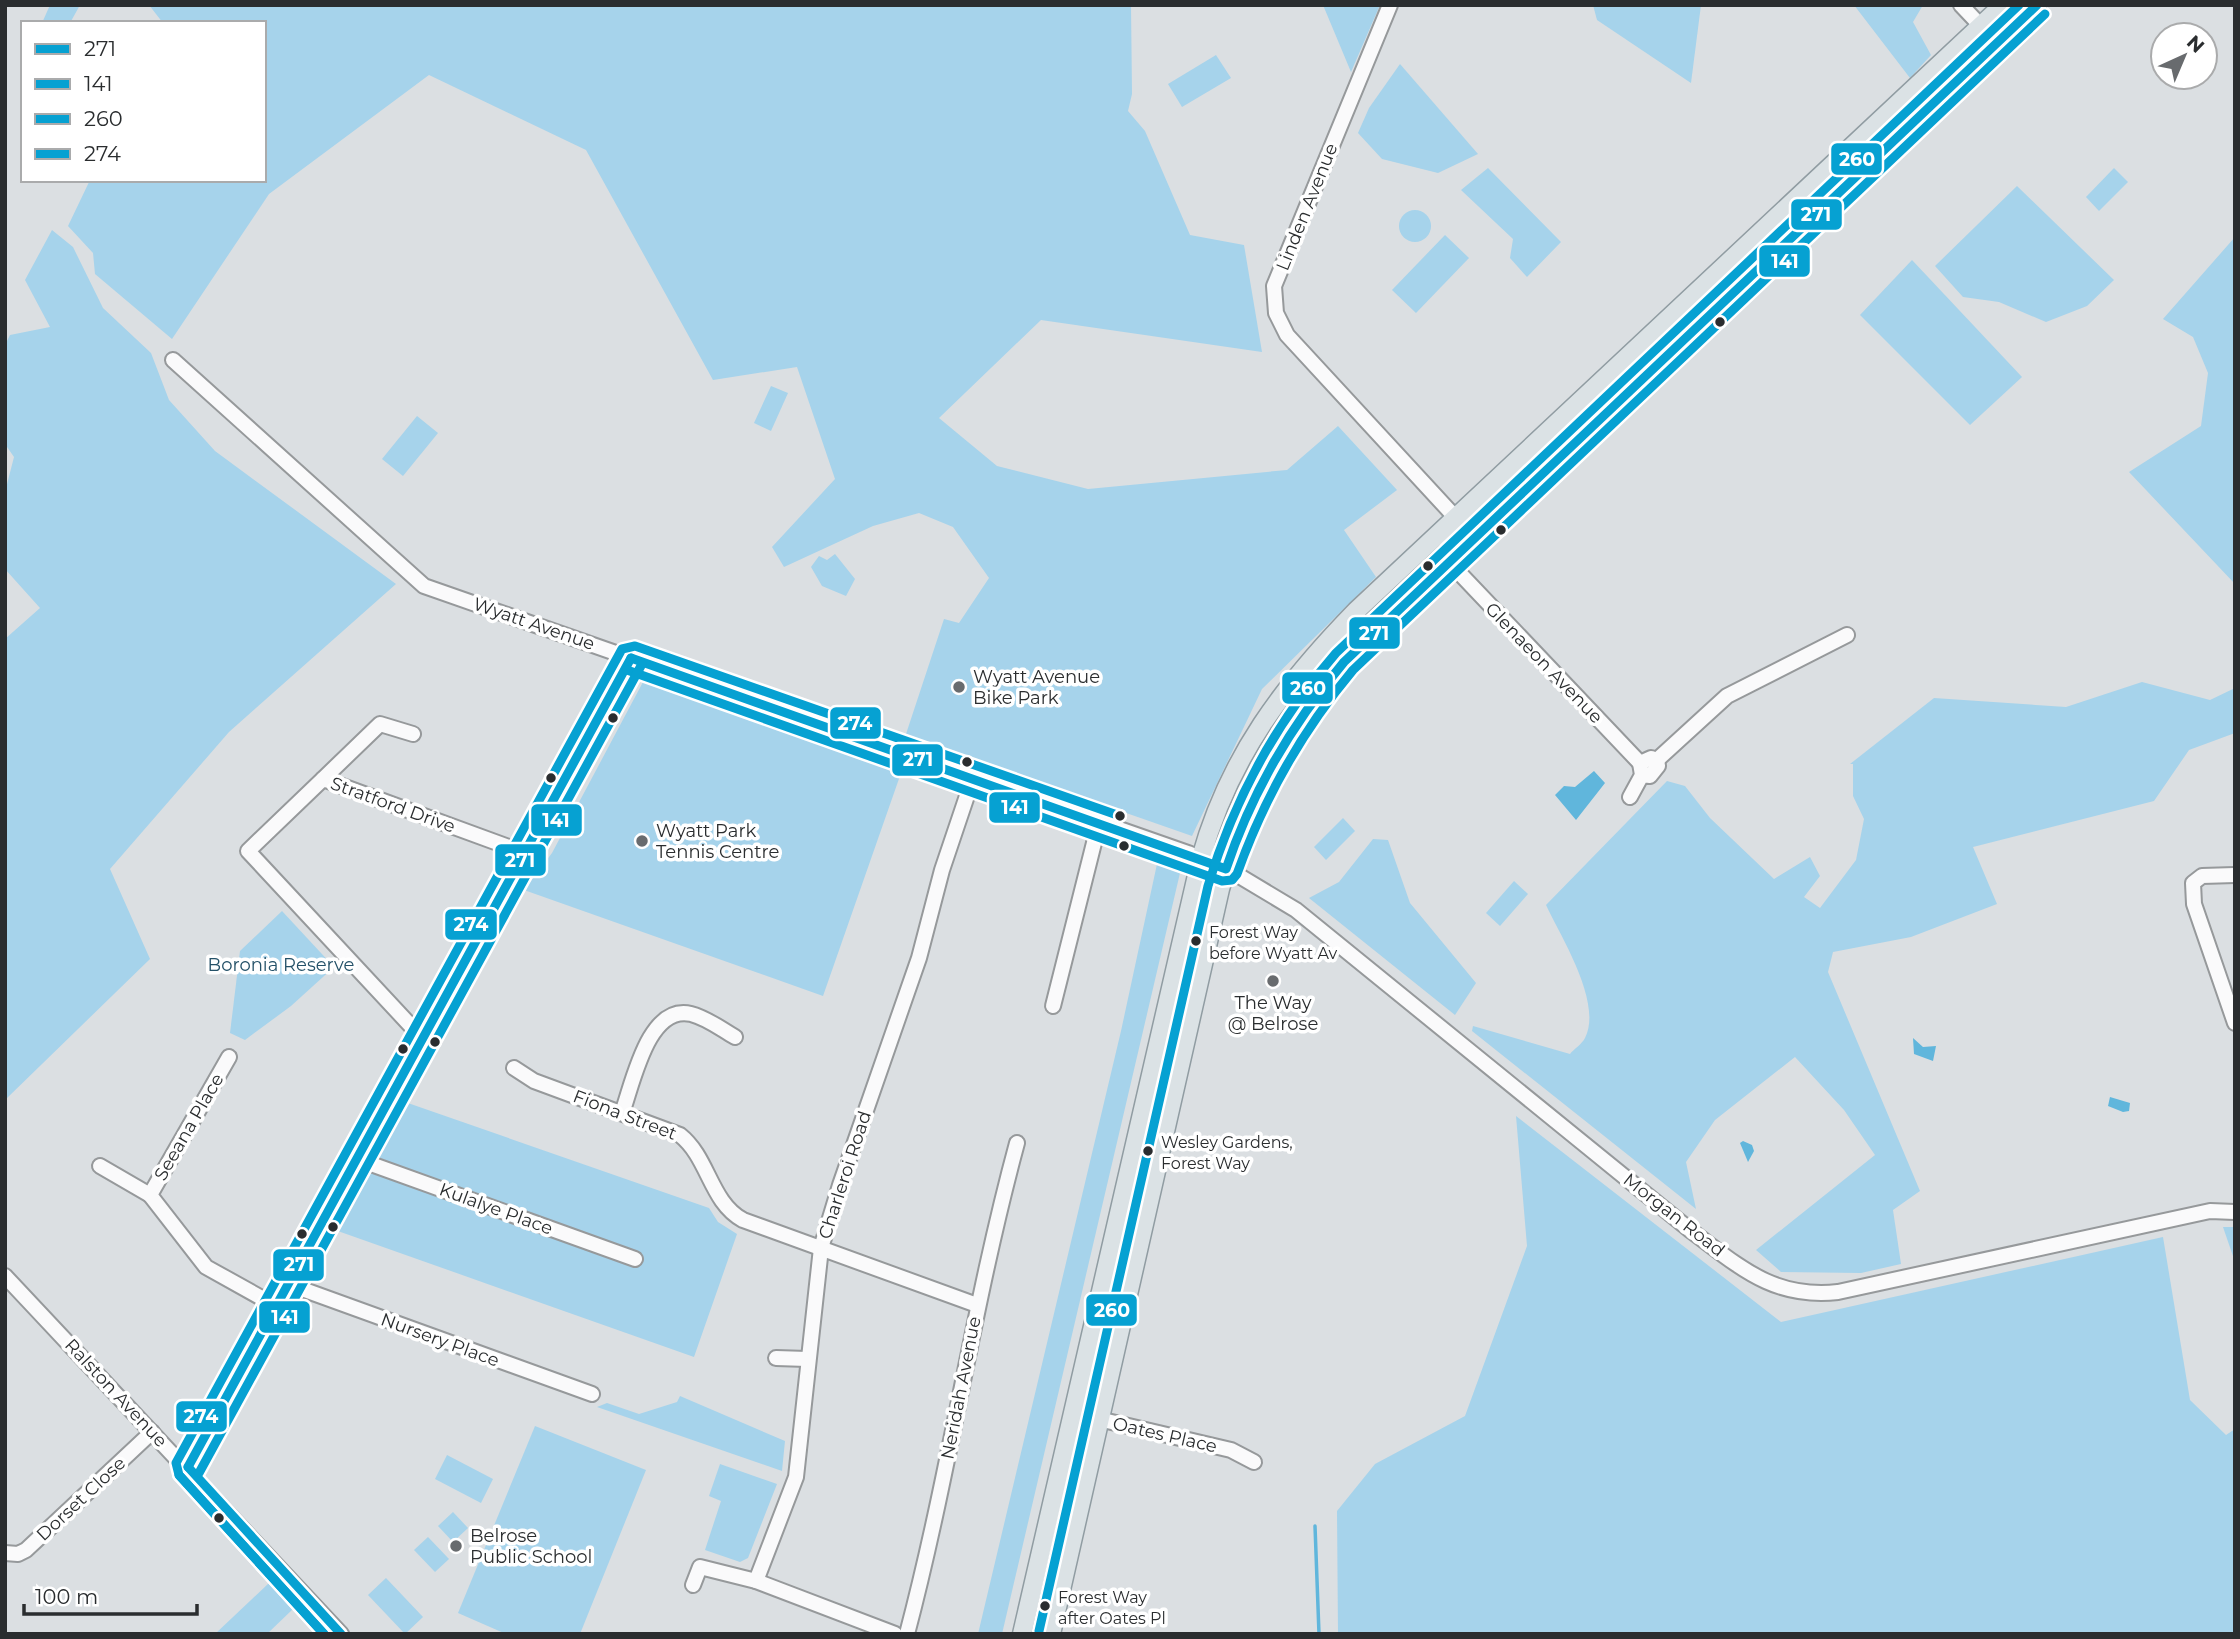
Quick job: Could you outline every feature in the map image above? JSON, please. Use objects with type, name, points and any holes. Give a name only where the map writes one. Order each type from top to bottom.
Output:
[{"type":"main road","points":[[1022,1634],[1201,858],[1222,798],[1264,718],[1310,659],[1356,611],[2003,5]]},
{"type":"main road","points":[[1051,1634],[1226,869],[1262,779],[1281,743],[1300,715],[1345,662],[2037,5]]},
{"type":"main road","points":[[1449,562],[1446,555],[1449,543],[1505,482],[1514,462]]},
{"type":"main road","points":[[1356,611],[1380,600],[1423,562],[1435,558],[1449,562]]},
{"type":"street","name":"Linden Avenue","points":[[1390,5],[1274,286],[1276,313],[1287,335],[1455,517]]},
{"type":"street","points":[[1961,5],[1997,43]]},
{"type":"street","name":"Wyatt Avenue","points":[[173,360],[424,586],[1201,858]]},
{"type":"street","name":"Glenaeon Avenue","points":[[1449,562],[1641,769]]},
{"type":"street","points":[[1630,797],[1641,769],[1651,758],[1657,760],[1727,696],[1847,635]]},
{"type":"street","points":[[188,1467],[631,659]]},
{"type":"street","points":[[323,779],[380,724],[413,734]]},
{"type":"street","name":"Charleroi Road","points":[[756,1581],[796,1478],[821,1248],[839,1185],[919,958],[943,870],[973,778]]},
{"type":"street","name":"Stratford Drive","points":[[423,1039],[248,851],[323,779],[524,853]]},
{"type":"street","points":[[1053,1006],[1099,822]]},
{"type":"street","name":"Morgan Road","points":[[1201,858],[1226,869],[1296,910],[1690,1230],[1752,1275],[1783,1290],[1812,1295],[1838,1292],[2210,1211],[2235,1212]]},
{"type":"street","points":[[2235,875],[2202,876],[2193,883],[2194,904],[2235,1023]]},
{"type":"street","points":[[622,1113],[649,1039],[660,1022],[676,1014],[691,1014],[735,1037]]},
{"type":"street","name":"Seeana Place","points":[[229,1057],[150,1195],[206,1267],[276,1307]]},
{"type":"street","name":"Fiona Street","points":[[514,1068],[534,1081],[669,1129],[689,1142],[721,1201],[736,1217],[977,1305]]},
{"type":"street","name":"Neridah Avenue","points":[[907,1634],[932,1538],[977,1305],[1017,1143]]},
{"type":"street","name":"Kulalye Place","points":[[357,1159],[635,1259]]},
{"type":"street","points":[[100,1166],[150,1195]]},
{"type":"street","name":"Ralston Avenue","points":[[5,1276],[188,1467],[341,1634]]},
{"type":"street","name":"Nursery Place","points":[[288,1284],[592,1394]]},
{"type":"street","points":[[776,1358],[807,1359]]},
{"type":"street","name":"Oates Place","points":[[1073,1413],[1231,1450],[1254,1462]]},
{"type":"street","name":"Dorset Close","points":[[5,1553],[18,1555],[26,1550],[152,1432]]},
{"type":"street","points":[[693,1585],[700,1567],[756,1581],[895,1634]]},
{"type":"green space","points":[[50,5],[80,5],[71,21],[43,21]]},
{"type":"green space","points":[[149,5],[1131,5],[1132,94],[1128,111],[1145,131],[1190,235],[1244,245],[1262,352],[1041,320],[939,418],[997,466],[1088,489],[1287,470],[1338,426],[1397,490],[1344,530],[1376,577],[1262,689],[1192,836],[914,739],[906,734],[944,619],[959,623],[989,578],[953,527],[919,513],[873,526],[784,567],[772,547],[835,479],[797,367],[713,380],[586,150],[429,75],[269,194],[172,339],[95,274],[93,253],[68,226],[89,182],[266,182],[266,21],[161,21]]},
{"type":"green space","points":[[1323,5],[1380,5],[1351,72]]},
{"type":"green space","points":[[1593,5],[1701,5],[1691,83],[1597,20]]},
{"type":"green space","points":[[1854,5],[1923,5],[1913,22],[1931,55],[1910,78]]},
{"type":"green space","points":[[1216,55],[1231,78],[1182,107],[1168,84]]},
{"type":"green space","points":[[1400,64],[1478,154],[1438,173],[1382,159],[1358,133],[1369,108]]},
{"type":"green space","points":[[1488,168],[1561,242],[1527,277],[1510,258],[1513,239],[1461,190]]},
{"type":"green space","points":[[2114,168],[2128,182],[2099,211],[2086,197]]},
{"type":"green space","points":[[2017,186],[2114,280],[2087,306],[2046,322],[1999,302],[1963,297],[1935,266]]},
{"type":"green space","points":[[1415,210],[1426,215],[1431,226],[1426,237],[1415,242],[1404,237],[1399,226],[1404,215]]},
{"type":"green space","points":[[52,230],[73,247],[103,308],[151,353],[169,400],[215,451],[396,584],[229,732],[110,869],[150,959],[5,1100],[5,639],[40,608],[5,569],[5,492],[14,457],[5,444],[5,345],[10,335],[50,327],[25,280]]},
{"type":"green space","points":[[1445,235],[1469,258],[1416,313],[1392,290]]},
{"type":"green space","points":[[2235,237],[2235,584],[2129,472],[2201,426],[2208,373],[2193,337],[2163,319]]},
{"type":"green space","points":[[1912,260],[2022,377],[1970,425],[1860,315]]},
{"type":"green space","points":[[771,386],[788,393],[771,431],[754,423]]},
{"type":"green space","points":[[417,416],[438,433],[403,476],[382,459]]},
{"type":"green space","points":[[835,554],[855,579],[846,596],[822,586],[811,567],[819,556],[827,560]]},
{"type":"green space","points":[[643,682],[657,684],[901,773],[823,996],[524,890],[552,853]]},
{"type":"green space","points":[[2142,682],[2210,700],[2235,688],[2235,733],[2189,750],[2154,801],[1973,847],[1997,904],[1911,937],[1833,952],[1828,972],[1920,1191],[1893,1210],[1901,1264],[1861,1273],[1781,1272],[1756,1250],[1875,1155],[1844,1110],[1795,1057],[1715,1120],[1686,1162],[1696,1209],[1472,1031],[1473,1026],[1570,1054],[1584,1040],[1589,1024],[1585,989],[1546,905],[1667,781],[1685,786],[1710,818],[1774,879],[1810,857],[1820,876],[1804,897],[1820,908],[1856,860],[1864,819],[1853,796],[1853,764],[1850,764],[1934,698],[2066,707]]},
{"type":"green space","points":[[1343,818],[1355,831],[1326,860],[1314,847]]},
{"type":"green space","points":[[1373,839],[1388,840],[1410,903],[1476,983],[1455,1015],[1309,898],[1339,882]]},
{"type":"green space","points":[[1157,864],[1180,873],[1002,1634],[978,1634],[1121,1031]]},
{"type":"green space","points":[[1514,881],[1528,894],[1500,926],[1486,913]]},
{"type":"green space","name":"Boronia Reserve","points":[[282,911],[334,967],[291,1006],[245,1040],[230,1033],[240,951]]},
{"type":"green space","points":[[405,1102],[709,1208],[718,1222],[737,1234],[694,1357],[335,1230]]},
{"type":"green space","points":[[1516,1116],[1781,1322],[2163,1237],[2190,1400],[2226,1435],[2235,1429],[2235,1634],[1338,1634],[1337,1511],[1375,1464],[1465,1416],[1527,1246]]},
{"type":"green space","points":[[2223,1227],[2235,1227],[2235,1262]]},
{"type":"green space","points":[[680,1396],[785,1441],[782,1471],[597,1407],[607,1403],[639,1414],[677,1402]]},
{"type":"green space","points":[[535,1426],[646,1470],[580,1634],[506,1634],[458,1613]]},
{"type":"green space","points":[[447,1455],[493,1479],[481,1503],[435,1479]]},
{"type":"green space","points":[[720,1464],[777,1484],[748,1558],[740,1562],[705,1550],[721,1501],[709,1496]]},
{"type":"green space","points":[[453,1512],[468,1528],[453,1542],[438,1526]]},
{"type":"green space","points":[[428,1537],[449,1559],[435,1572],[414,1550]]},
{"type":"green space","points":[[386,1578],[423,1617],[405,1634],[368,1595]]},
{"type":"green space","points":[[269,1583],[293,1609],[267,1634],[215,1634]]},
{"type":"shaded area","points":[[1594,771],[1605,783],[1576,820],[1555,795],[1564,786],[1575,787]]},
{"type":"shaded area","points":[[1913,1038],[1923,1047],[1936,1046],[1933,1061],[1914,1054]]},
{"type":"shaded area","points":[[2110,1097],[2130,1103],[2129,1111],[2123,1112],[2108,1106]]},
{"type":"shaded area","points":[[1743,1141],[1752,1145],[1754,1151],[1748,1162],[1740,1143]]},
{"type":"waterway","points":[[1315,1526],[1319,1634]]},
{"type":"transit line","name":"260","points":[[1039,1631],[1208,886],[1244,792],[1276,734],[1294,706],[1336,653],[2019,5]]},
{"type":"transit line","name":"271","points":[[631,658],[1226,869],[1248,813],[1275,760],[1307,710],[1344,662],[2037,5]]},
{"type":"transit line","name":"141","points":[[627,670],[1222,881],[1232,880],[1286,767],[1317,717],[1353,670],[2045,14]]},
{"type":"transit line","name":"274","points":[[324,1634],[179,1475],[176,1463],[622,649],[635,646],[1120,816]]},
{"type":"transit line","name":"271","points":[[188,1467],[631,658]]},
{"type":"transit line","name":"141","points":[[199,1473],[642,664]]},
{"type":"transit line","name":"271","points":[[188,1467],[341,1634]]},
{"type":"transit line","name":"141","points":[[179,1475],[324,1634]]},
{"type":"place","name":"Wyatt Avenue Bike Park","points":[[959,687]]},
{"type":"place","name":"Wyatt Park Tennis Centre","points":[[642,841]]},
{"type":"place","name":"Forest Way before Wyatt Av","points":[[1196,941]]},
{"type":"place","name":"The Way @ Belrose","points":[[1273,981]]},
{"type":"place","name":"Wesley Gardens, Forest Way","points":[[1148,1151]]},
{"type":"place","name":"Belrose Public School","points":[[456,1546]]},
{"type":"place","name":"Forest Way after Oates Pl","points":[[1045,1606]]}]
